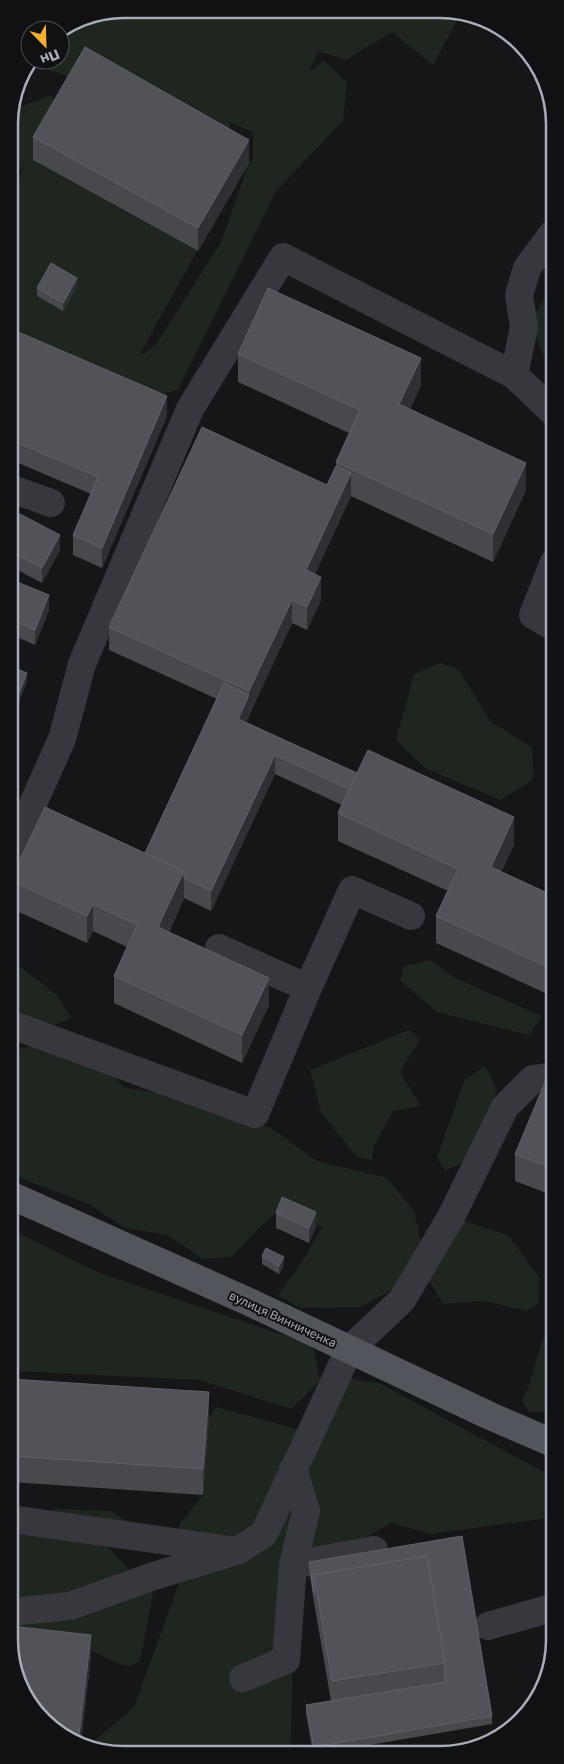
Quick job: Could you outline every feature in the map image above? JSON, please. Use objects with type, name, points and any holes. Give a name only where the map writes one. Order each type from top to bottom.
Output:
[{"type":"main road","name":"вулиця Винниченка","points":[[18,1199],[247,1301],[490,1416],[546,1440]]},
{"type":"lane","points":[[514,375],[524,328],[519,295],[527,268],[546,242]]},
{"type":"lane","points":[[18,837],[62,739],[82,664],[190,409],[283,257],[514,375],[546,405]]},
{"type":"lane","points":[[18,491],[51,503]]},
{"type":"lane","points":[[546,582],[533,615],[546,622]]},
{"type":"lane","points":[[18,1027],[255,1114],[352,890],[410,916]]},
{"type":"lane","points":[[219,948],[308,988]]},
{"type":"lane","points":[[18,1611],[70,1606],[154,1576],[237,1551],[264,1534],[293,1470],[328,1417],[349,1350],[402,1300],[451,1217],[505,1107],[533,1079],[546,1077]]},
{"type":"lane","points":[[243,1678],[286,1660],[294,1565],[306,1511],[293,1470]]},
{"type":"lane","points":[[18,1520],[237,1551]]},
{"type":"lane","points":[[294,1565],[374,1550]]},
{"type":"lane","points":[[488,1626],[546,1610]]},
{"type":"shaded area","points":[[109,18],[458,19],[433,65],[392,32],[346,60],[318,51],[309,71],[324,61],[347,82],[343,121],[276,191],[178,390],[152,396],[18,347],[18,178],[24,167],[18,171],[18,107],[52,95],[64,138],[34,161],[197,251],[140,354],[155,346],[221,242],[249,163],[253,160],[253,132],[229,122],[230,128],[193,137],[141,99],[49,70],[70,70],[70,32],[96,21]]},
{"type":"shaded area","points":[[546,299],[546,362],[537,339],[536,312]]},
{"type":"shaded area","points":[[440,663],[458,669],[491,722],[532,747],[533,780],[500,800],[425,768],[396,740],[414,674]]},
{"type":"shaded area","points":[[430,960],[455,978],[542,1016],[529,1035],[437,1012],[400,980],[404,966]]},
{"type":"shaded area","points":[[18,965],[57,995],[71,1018],[39,1032],[18,1030]]},
{"type":"shaded area","points":[[409,1030],[420,1040],[400,1072],[421,1106],[393,1111],[374,1146],[372,1160],[357,1157],[321,1113],[310,1070]]},
{"type":"shaded area","points":[[78,1042],[125,1088],[180,1095],[271,1128],[317,1161],[387,1178],[414,1211],[424,1256],[411,1279],[361,1307],[300,1308],[278,1295],[300,1265],[322,1227],[282,1207],[231,1257],[203,1259],[167,1235],[125,1228],[89,1204],[18,1177],[18,1048]]},
{"type":"shaded area","points":[[485,1066],[497,1090],[471,1160],[445,1170],[437,1158],[464,1081]]},
{"type":"shaded area","points":[[451,1217],[508,1235],[539,1277],[539,1303],[527,1311],[485,1301],[443,1304],[429,1281]]},
{"type":"shaded area","points":[[18,1233],[97,1272],[307,1343],[314,1350],[320,1381],[291,1409],[200,1380],[18,1371]]},
{"type":"shaded area","points":[[546,1335],[546,1413],[529,1412],[522,1401],[528,1388],[543,1338]]},
{"type":"shaded area","points":[[342,1377],[379,1383],[546,1473],[546,1518],[430,1534],[391,1523],[309,1570],[294,1601],[291,1746],[116,1746],[93,1742],[134,1707],[186,1564],[274,1540]]},
{"type":"shaded area","points":[[216,1407],[297,1429],[293,1469],[242,1544],[186,1550],[179,1525],[203,1495],[209,1418]]},
{"type":"shaded area","points":[[57,1509],[112,1511],[128,1522],[102,1541],[153,1593],[140,1661],[131,1666],[122,1665],[84,1647],[18,1639],[18,1522]]},
{"type":"building","points":[[85,47],[249,140],[198,228],[33,137]]},
{"type":"building","points":[[51,263],[77,278],[63,303],[37,288]]},
{"type":"building","points":[[268,288],[421,358],[399,404],[526,463],[493,534],[336,462],[360,410],[238,354]]},
{"type":"building","points":[[18,332],[167,396],[102,548],[73,535],[98,477],[18,443]]},
{"type":"building","points":[[202,427],[327,485],[336,466],[351,473],[306,570],[321,577],[307,607],[292,600],[249,691],[109,627]]},
{"type":"building","points":[[20,514],[60,535],[42,568],[18,555],[18,518]]},
{"type":"building","points":[[18,582],[49,595],[35,630],[18,623]]},
{"type":"building","points":[[18,669],[27,673],[18,696]]},
{"type":"building","points":[[224,683],[249,695],[238,719],[357,773],[349,789],[275,755],[211,891],[184,878],[184,871],[145,853]]},
{"type":"building","points":[[368,750],[514,817],[491,867],[546,892],[546,966],[436,916],[458,869],[338,813]]},
{"type":"building","points":[[45,807],[184,871],[158,927],[269,978],[242,1035],[114,976],[137,925],[93,904],[87,916],[18,884],[18,863]]},
{"type":"building","points":[[546,1080],[546,1166],[515,1154]]},
{"type":"building","points":[[282,1197],[316,1212],[309,1228],[276,1213]]},
{"type":"building","points":[[266,1248],[284,1257],[279,1266],[262,1256]]},
{"type":"building","points":[[18,1379],[209,1392],[203,1469],[18,1456]]},
{"type":"building","points":[[462,1536],[492,1716],[314,1746],[306,1705],[445,1682],[445,1663],[427,1556],[314,1575],[314,1594],[309,1562]]},
{"type":"building","points":[[427,1556],[445,1663],[332,1681],[314,1575]]},
{"type":"building","points":[[18,1627],[91,1635],[79,1735],[70,1732],[48,1716],[32,1694],[21,1668],[18,1655]]}]
